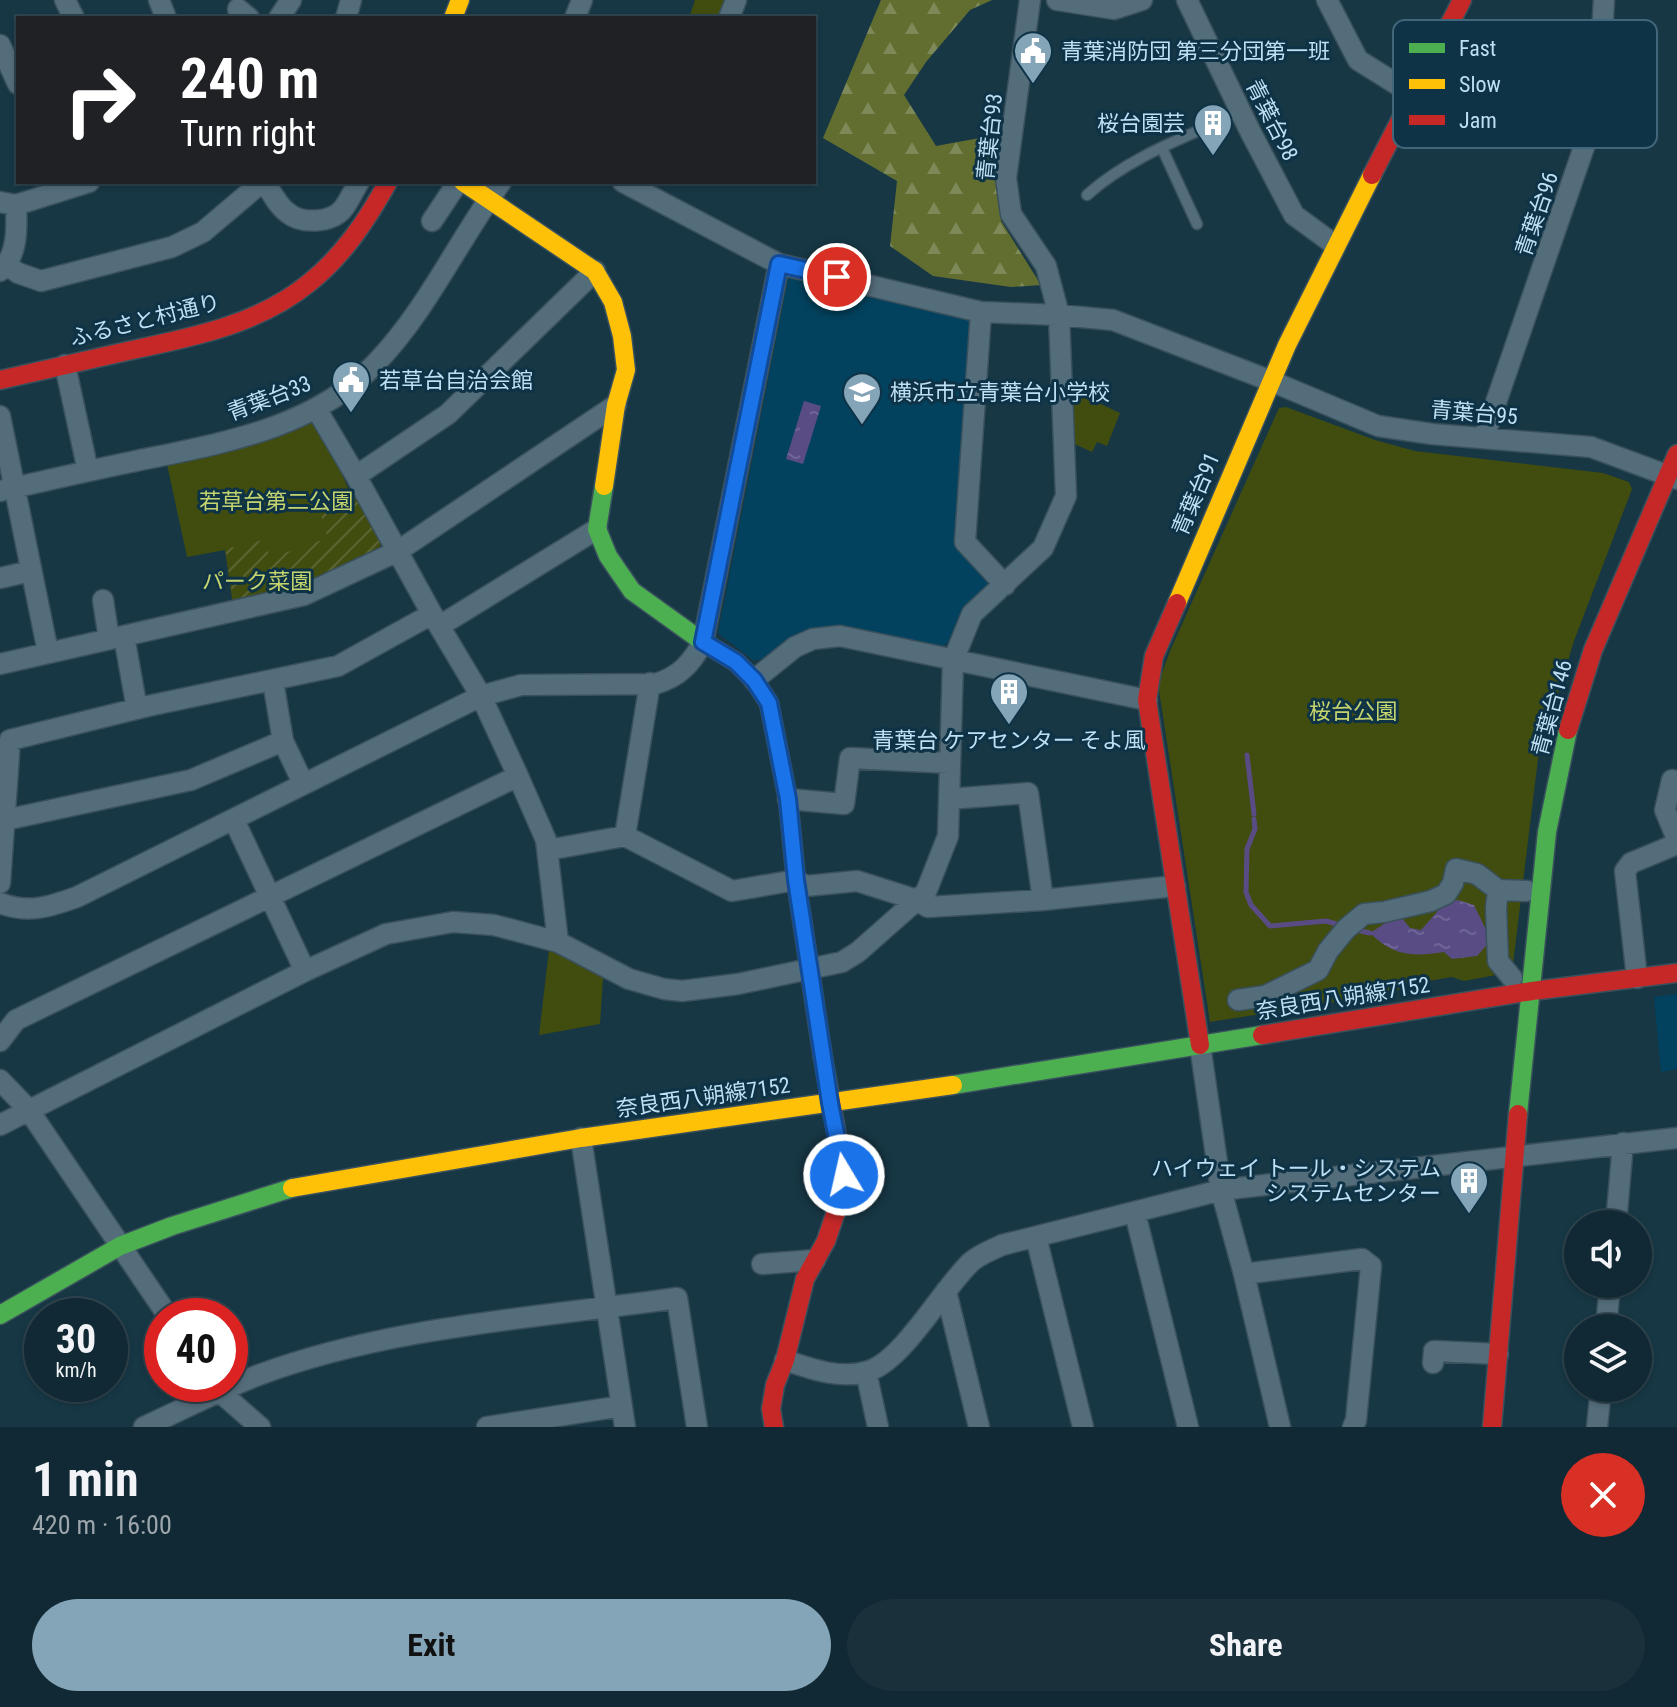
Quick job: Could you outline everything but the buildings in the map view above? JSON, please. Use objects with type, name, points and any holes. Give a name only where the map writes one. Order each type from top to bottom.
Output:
[{"type":"street","name":"青葉台93","points":[[953,661],[972,614],[1043,548],[1066,496],[1059,315],[1046,266],[1011,214],[1006,178],[1030,0]]},
{"type":"street","points":[[1057,0],[1114,9],[1142,0]]},
{"type":"street","name":"青葉台98","points":[[1187,0],[1294,215],[1335,245]]},
{"type":"street","points":[[1327,0],[1358,60],[1393,82]]},
{"type":"street","name":"青葉台96","points":[[1603,20],[1604,0]]},
{"type":"street","points":[[0,45],[16,80]]},
{"type":"street","name":"青葉台91","points":[[1200,1045],[1147,700],[1154,656],[1271,381],[1335,245],[1393,135]]},
{"type":"street","name":"青葉台96","points":[[1484,437],[1586,148]]},
{"type":"street","points":[[65,185],[8,204],[17,233],[3,268],[41,281],[172,247],[203,232],[262,184]]},
{"type":"street","points":[[266,184],[288,213],[318,220],[332,217],[342,210],[358,184]]},
{"type":"street","name":"ふるさと村通り","points":[[0,380],[205,334],[274,307],[323,269],[355,237],[387,184]]},
{"type":"street","points":[[432,221],[459,184]]},
{"type":"street","points":[[469,184],[495,190],[595,271],[613,302],[622,336],[626,370],[616,405],[596,517],[597,529],[608,556],[632,591],[736,662],[754,680],[769,703],[788,799],[796,880],[844,1175],[841,1197],[831,1226],[805,1279],[785,1360],[775,1385],[771,1409],[774,1427]]},
{"type":"street","name":"青葉台95","points":[[627,184],[779,264],[981,312],[1113,320],[1378,426],[1432,434],[1591,447],[1672,477]]},
{"type":"street","name":"青葉台33","points":[[7,489],[248,436],[317,410],[379,361],[444,272],[495,190]]},
{"type":"street","points":[[0,903],[16,909],[43,909],[77,897],[481,696],[521,685],[650,683],[669,680],[683,671],[703,642],[779,264]]},
{"type":"street","points":[[356,476],[448,414],[595,271]]},
{"type":"street","points":[[981,312],[965,542],[1005,585]]},
{"type":"street","points":[[65,365],[88,471]]},
{"type":"street","points":[[0,664],[297,598],[398,551],[616,405]]},
{"type":"street","points":[[317,410],[481,696],[518,776],[546,840],[558,942]]},
{"type":"street","points":[[0,416],[7,489],[31,571],[48,652]]},
{"type":"street","name":"青葉台146","points":[[1492,1427],[1514,1157],[1547,832],[1564,742],[1593,650],[1672,477],[1677,454]]},
{"type":"street","points":[[0,883],[10,740],[338,666],[436,620],[597,529]]},
{"type":"street","points":[[0,578],[31,571]]},
{"type":"street","points":[[103,600],[137,709]]},
{"type":"street","points":[[754,680],[795,647],[813,639],[840,636],[1147,700]]},
{"type":"street","points":[[0,1125],[305,971],[386,934],[453,922],[494,925],[558,942],[629,979],[682,991],[811,971],[842,962],[858,952],[926,892],[948,836],[953,661]]},
{"type":"street","points":[[273,681],[283,741],[303,783]]},
{"type":"street","points":[[625,836],[650,683]]},
{"type":"street","points":[[5,820],[191,780],[283,741]]},
{"type":"street","points":[[788,799],[844,804],[850,758],[950,763]]},
{"type":"street","points":[[0,1041],[16,1020],[518,776]]},
{"type":"street","points":[[1637,978],[1625,871],[1631,863],[1677,842],[1665,810],[1672,780]]},
{"type":"street","points":[[949,799],[1028,793],[1043,900]]},
{"type":"street","points":[[234,820],[305,971]]},
{"type":"street","points":[[548,850],[625,836],[732,891],[796,880],[806,886],[857,881],[917,900],[928,907],[1043,900],[1175,886]]},
{"type":"street","points":[[1238,1000],[1265,996],[1318,970],[1328,951],[1346,929],[1364,914],[1431,901],[1446,894],[1453,883],[1456,869],[1477,874],[1498,890],[1527,891]]},
{"type":"street","points":[[1498,890],[1498,961],[1512,978]]},
{"type":"street","name":"奈良西八朔線7152","points":[[0,1315],[120,1246],[202,1215],[296,1187],[581,1138],[830,1103],[1532,991],[1677,973]]},
{"type":"street","points":[[1200,1045],[1221,1190],[1280,1427]]},
{"type":"street","points":[[0,1080],[28,1109],[156,1298]]},
{"type":"street","points":[[581,1138],[625,1427]]},
{"type":"street","points":[[785,1360],[824,1373],[866,1372],[895,1353],[972,1260],[1002,1245],[1221,1190],[1677,1138]]},
{"type":"street","points":[[1617,1210],[1623,1143]]},
{"type":"street","points":[[1135,1213],[1188,1427]]},
{"type":"street","points":[[1036,1237],[1083,1427]]},
{"type":"street","points":[[1244,1274],[1362,1259],[1371,1266],[1353,1427]]},
{"type":"street","points":[[762,1264],[815,1260]]},
{"type":"street","points":[[946,1291],[979,1427]]},
{"type":"street","points":[[248,1379],[332,1353],[394,1339],[677,1298],[697,1427]]},
{"type":"street","points":[[1434,1351],[1498,1354]]},
{"type":"street","points":[[866,1372],[878,1427]]},
{"type":"street","points":[[144,1427],[191,1402]]},
{"type":"street","points":[[233,1402],[260,1427]]},
{"type":"street","points":[[1597,1427],[1600,1402]]},
{"type":"street","points":[[487,1427],[622,1406]]},
{"type":"lane","points":[[1087,195],[1108,177],[1241,112]]},
{"type":"lane","points":[[1162,148],[1197,224]]},
{"type":"shaded area","name":"横浜市立青葉台小学校","points":[[795,275],[968,311],[973,323],[956,530],[989,574],[991,586],[959,616],[948,642],[939,649],[798,635],[764,659],[753,660],[718,633],[788,279]]},
{"type":"shaded area","points":[[1677,994],[1677,1069],[1661,1072],[1654,997]]},
{"type":"green space","points":[[695,0],[728,0],[723,16],[690,16]]},
{"type":"green space","points":[[881,0],[992,0],[970,10],[926,62],[904,95],[936,146],[985,137],[995,140],[1001,221],[1041,285],[1011,287],[933,276],[890,246],[897,181],[823,138]]},
{"type":"green space","points":[[1066,388],[1120,413],[1107,446],[1097,442],[1092,452],[1068,441]]},
{"type":"green space","name":"桜台公園","points":[[1286,407],[1375,440],[1415,451],[1603,473],[1629,482],[1632,489],[1574,641],[1538,759],[1512,972],[1464,981],[1452,977],[1405,985],[1394,993],[1210,1022],[1158,684],[1279,408]]},
{"type":"green space","name":"若草台第二公園","points":[[317,410],[347,486],[381,538],[234,612],[225,550],[187,557],[165,455]]},
{"type":"green space","name":"パーク菜園","points":[[355,495],[383,538],[378,552],[307,592],[235,612],[225,549],[264,540],[270,558],[328,538],[321,515]]},
{"type":"green space","points":[[549,950],[603,978],[600,1024],[539,1035]]},
{"type":"water","points":[[804,401],[821,406],[803,464],[786,459]]},
{"type":"water","points":[[1458,900],[1474,905],[1491,940],[1477,956],[1452,959],[1444,952],[1404,953],[1387,946],[1370,933],[1390,920],[1402,918],[1410,928],[1421,930],[1444,904]]},
{"type":"waterway","points":[[1247,755],[1254,814]]},
{"type":"waterway","points":[[1254,819],[1255,829],[1247,849],[1246,892],[1251,905],[1270,926],[1326,921],[1343,926]]},
{"type":"waterway","points":[[1356,930],[1370,933]]},
{"type":"traffic: fast","points":[[604,486],[597,529],[608,556],[632,591],[736,662],[754,680],[769,703],[788,799],[796,880],[823,1058]]},
{"type":"traffic: fast","points":[[1518,1114],[1547,832],[1568,730]]},
{"type":"traffic: fast","points":[[953,1085],[1262,1035]]},
{"type":"traffic: fast","points":[[0,1315],[120,1246],[292,1188]]},
{"type":"traffic: slow","points":[[454,16],[460,0]]},
{"type":"traffic: slow","points":[[1177,603],[1287,345],[1372,175]]},
{"type":"traffic: slow","points":[[466,184],[595,271],[613,302],[622,336],[626,370],[616,405],[604,486]]},
{"type":"traffic: slow","points":[[292,1188],[581,1138],[953,1085]]},
{"type":"traffic: jam","points":[[1452,20],[1462,0]]},
{"type":"traffic: jam","points":[[1372,175],[1393,134]]},
{"type":"traffic: jam","points":[[0,380],[202,334],[269,309],[309,283],[333,261],[363,224],[387,184]]},
{"type":"traffic: jam","points":[[1568,730],[1593,650],[1677,454]]},
{"type":"traffic: jam","points":[[1177,603],[1154,656],[1147,700],[1200,1045]]},
{"type":"traffic: jam","points":[[1262,1035],[1532,991],[1677,973]]},
{"type":"traffic: jam","points":[[774,1427],[771,1409],[775,1385],[785,1360],[805,1279],[826,1241],[841,1197],[844,1175],[823,1058]]},
{"type":"traffic: jam","points":[[1492,1427],[1518,1114]]},
{"type":"place","name":"青葉消防団 第三分団第一班","points":[[1033,85]]},
{"type":"place","name":"桜台園芸","points":[[1213,157]]},
{"type":"place","name":"若草台自治会館","points":[[351,414]]},
{"type":"place","name":"横浜市立青葉台小学校","points":[[862,426]]},
{"type":"place","name":"青葉台 ケアセンター そよ風","points":[[1009,726]]},
{"type":"place","name":"ハイウェイ トール・システム システムセンター","points":[[1469,1215]]},
{"type":"route","points":[[837,277],[779,264],[703,642],[736,662],[754,680],[769,703],[788,799],[796,880],[844,1175]]}]
